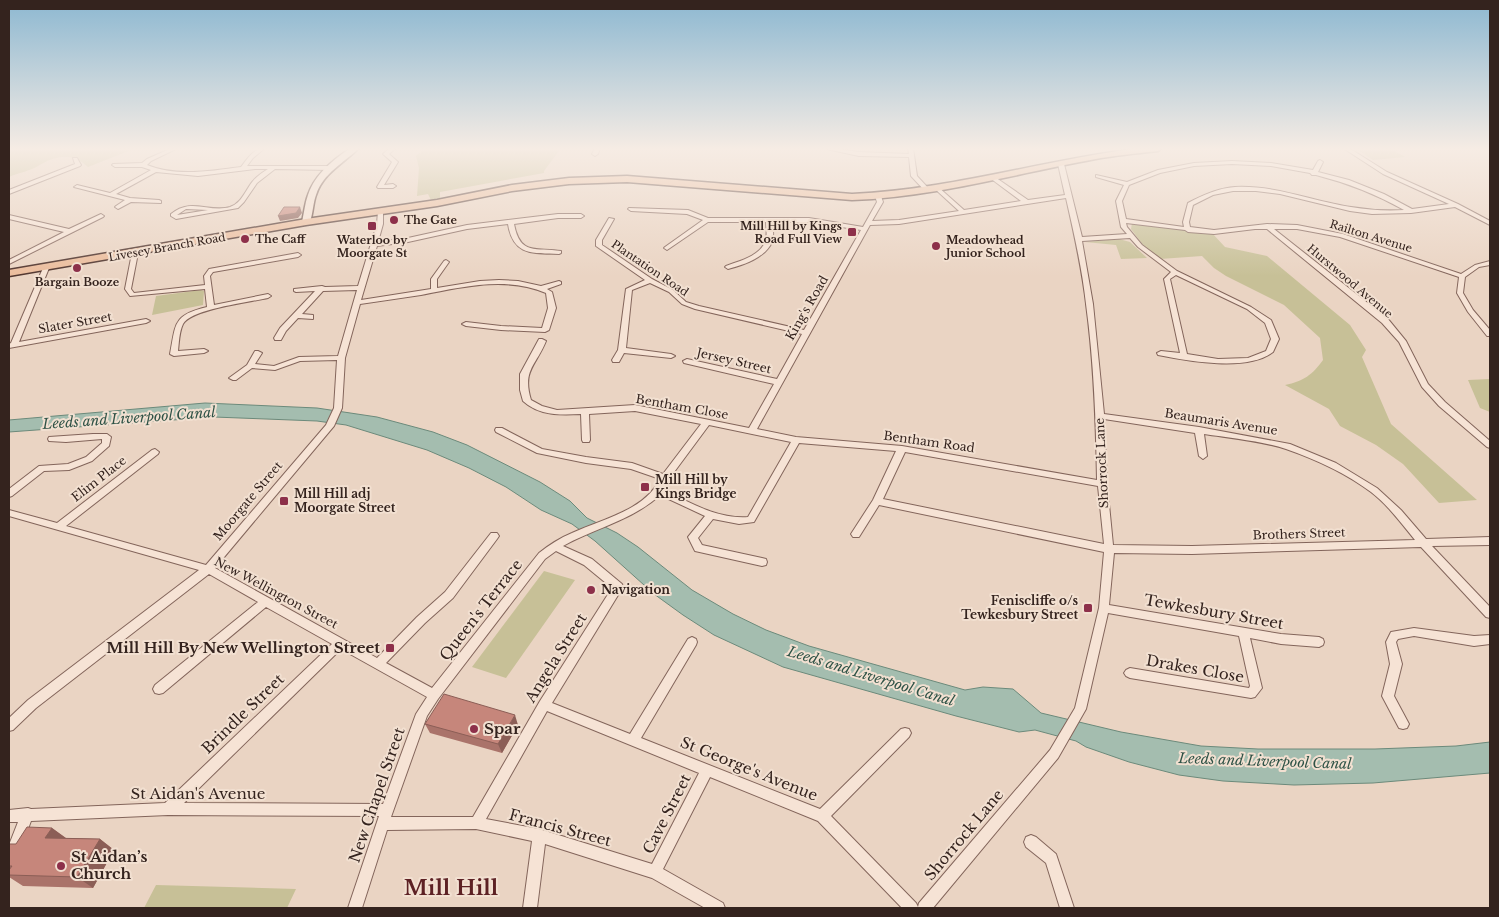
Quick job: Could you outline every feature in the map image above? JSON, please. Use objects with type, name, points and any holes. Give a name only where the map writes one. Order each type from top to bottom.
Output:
[{"type":"main road","name":"Livesey Branch Road","points":[[9,273],[135,253],[306,222],[380,212],[497,191]]},
{"type":"main road","name":"Livesey Branch Road","points":[[783,191],[852,197],[918,191]]},
{"type":"street","points":[[96,191],[130,200],[159,202]]},
{"type":"street","points":[[112,194],[118,191]]},
{"type":"street","points":[[219,210],[188,207],[181,208],[172,215],[176,217],[219,210],[238,205],[249,191]]},
{"type":"street","points":[[306,222],[314,191]]},
{"type":"street","points":[[934,191],[963,212]]},
{"type":"street","points":[[1011,191],[1026,202]]},
{"type":"street","name":"Shorrock Lane","points":[[924,908],[1054,754],[1080,709],[1104,608],[1109,549],[1102,484],[1100,416],[1090,304],[1080,239],[1067,191]]},
{"type":"street","points":[[1124,191],[1119,201],[1124,226],[1140,246],[1175,272],[1249,308],[1268,322],[1275,339],[1269,352],[1249,360],[1218,361],[1160,353]]},
{"type":"street","points":[[1188,230],[1186,222],[1190,204],[1201,196],[1228,191]]},
{"type":"street","points":[[1265,191],[1372,212],[1411,211],[1456,205]]},
{"type":"street","points":[[1372,191],[1394,200],[1411,211]]},
{"type":"street","points":[[1424,191],[1490,223]]},
{"type":"street","name":"King's Road","points":[[751,432],[777,382],[880,202],[878,196]]},
{"type":"street","points":[[631,209],[688,212],[707,220],[809,220],[867,226],[1068,196]]},
{"type":"street","points":[[118,207],[130,200]]},
{"type":"street","name":"Moorgate Street","points":[[9,726],[32,704],[208,569],[330,426],[338,408],[341,358],[380,224],[380,212]]},
{"type":"street","points":[[10,260],[100,216]]},
{"type":"street","points":[[374,244],[408,240],[467,227],[558,216],[581,216]]},
{"type":"street","points":[[9,217],[68,231]]},
{"type":"street","name":"Plantation Road","points":[[611,218],[599,240],[599,246],[650,280],[671,291],[684,303],[697,308],[806,333]]},
{"type":"street","points":[[728,267],[744,262],[762,250],[768,242],[769,219]]},
{"type":"street","points":[[667,248],[707,220]]},
{"type":"street","name":"Railton Avenue","points":[[1124,221],[1188,230],[1228,232],[1267,226],[1297,227],[1341,235],[1462,276]]},
{"type":"street","points":[[511,223],[512,236],[516,244],[525,249],[559,252]]},
{"type":"street","name":"Hurstwood Avenue","points":[[1267,226],[1385,321],[1402,341],[1425,385],[1442,404],[1490,445]]},
{"type":"street","points":[[1287,241],[1297,227]]},
{"type":"street","points":[[1080,239],[1131,236]]},
{"type":"street","points":[[135,253],[128,289],[132,295],[207,287]]},
{"type":"street","points":[[211,306],[207,276],[211,270],[298,255]]},
{"type":"street","points":[[434,289],[434,279],[446,262]]},
{"type":"street","points":[[1490,262],[1477,266],[1462,276],[1460,293],[1470,311],[1490,334]]},
{"type":"street","points":[[12,346],[46,268]]},
{"type":"street","points":[[1175,272],[1167,280],[1184,356]]},
{"type":"street","points":[[616,360],[622,350],[629,289],[650,280]]},
{"type":"street","points":[[358,302],[482,282],[524,284],[544,288],[549,292],[552,308],[544,335],[466,324]]},
{"type":"street","points":[[544,288],[559,283]]},
{"type":"street","points":[[278,338],[283,330],[322,288]]},
{"type":"street","points":[[296,290],[362,288]]},
{"type":"street","points":[[204,351],[174,354],[180,323],[185,317],[211,306],[229,305],[268,296]]},
{"type":"street","points":[[298,316],[310,317]]},
{"type":"street","name":"Slater Street","points":[[12,346],[146,321]]},
{"type":"street","name":"Bentham Close","points":[[544,335],[539,349],[522,376],[523,390],[527,401],[539,408],[556,413],[635,408],[751,432]]},
{"type":"street","points":[[622,350],[671,356]]},
{"type":"street","points":[[233,378],[250,366],[258,353]]},
{"type":"street","points":[[250,366],[275,368],[299,359],[341,358]]},
{"type":"street","name":"Jersey Street","points":[[687,362],[777,382]]},
{"type":"street","points":[[585,411],[586,440]]},
{"type":"street","name":"Beaumaris Avenue","points":[[1100,416],[1199,430],[1287,446],[1333,465],[1374,490],[1398,512],[1424,544],[1490,614]]},
{"type":"street","points":[[707,422],[665,478],[659,491],[699,510],[738,522],[751,520],[796,440]]},
{"type":"street","points":[[499,430],[540,451],[632,466],[665,478]]},
{"type":"street","points":[[1199,430],[1203,456]]},
{"type":"street","name":"Bentham Road","points":[[751,432],[796,440],[902,449],[1102,484]]},
{"type":"street","points":[[9,494],[42,468],[69,467],[89,459],[106,444],[107,437],[94,435],[66,441],[52,439]]},
{"type":"street","points":[[856,534],[877,501],[902,449]]},
{"type":"street","name":"Elim Place","points":[[58,527],[155,452]]},
{"type":"street","name":"Queen's Terrace","points":[[434,695],[542,556],[573,536],[636,509],[659,491]]},
{"type":"street","name":"Brothers Street","points":[[877,501],[1109,549],[1192,550],[1490,542]]},
{"type":"street","name":"New Wellington Street","points":[[9,512],[208,569],[380,663],[434,695]]},
{"type":"street","points":[[712,514],[693,537],[698,548],[762,562]]},
{"type":"street","points":[[380,663],[421,620],[449,595],[494,536]]},
{"type":"street","name":"Angela Street","points":[[476,823],[544,705],[618,587],[588,562],[555,546]]},
{"type":"street","points":[[159,689],[266,601]]},
{"type":"street","name":"Tewkesbury Street","points":[[1104,608],[1281,639],[1319,642]]},
{"type":"street","name":"Drakes Close","points":[[1130,673],[1251,693],[1256,688],[1243,632]]},
{"type":"street","points":[[1403,724],[1388,696],[1396,664],[1391,642],[1395,635],[1414,632],[1474,641],[1490,640]]},
{"type":"street","name":"Brindle Street","points":[[168,809],[341,642]]},
{"type":"street","points":[[633,740],[692,642]]},
{"type":"street","name":"New Chapel Street","points":[[355,908],[382,824],[422,714],[434,695]]},
{"type":"street","name":"St George's Avenue","points":[[544,705],[822,816],[911,908]]},
{"type":"street","points":[[822,816],[906,733]]},
{"type":"street","name":"Cave Street","points":[[655,872],[707,770]]},
{"type":"street","name":"St Aidan's Avenue","points":[[9,816],[168,809],[387,810]]},
{"type":"street","points":[[9,861],[28,814]]},
{"type":"street","name":"Francis Street","points":[[382,824],[476,823],[540,836],[655,872],[718,908]]},
{"type":"street","points":[[530,908],[540,836]]},
{"type":"street","points":[[1031,842],[1051,860],[1066,908]]},
{"type":"shaded area","points":[[417,191],[447,191],[440,192],[440,198],[431,200],[428,194],[417,196]]},
{"type":"shaded area","points":[[1132,223],[1212,233],[1225,247],[1267,256],[1350,325],[1366,350],[1362,357],[1391,424],[1477,500],[1439,503],[1403,464],[1376,445],[1340,426],[1329,409],[1285,385],[1307,377],[1323,360],[1320,338],[1284,305],[1226,276],[1214,268],[1202,256],[1160,259],[1143,245],[1131,229]]},
{"type":"shaded area","points":[[1119,239],[1130,242],[1147,258],[1121,259],[1116,245],[1085,242]]},
{"type":"shaded area","points":[[204,291],[203,305],[152,315],[156,296]]},
{"type":"shaded area","points":[[1490,379],[1490,412],[1480,408],[1468,380]]},
{"type":"shaded area","points":[[544,571],[575,580],[506,678],[472,667]]},
{"type":"shaded area","points":[[156,885],[296,889],[287,908],[144,908]]},
{"type":"water","name":"Leeds and Liverpool Canal","points":[[205,403],[317,408],[377,417],[433,432],[467,445],[540,482],[570,501],[587,518],[617,533],[638,547],[692,590],[733,614],[766,630],[809,646],[965,690],[983,687],[1013,689],[1041,713],[1121,732],[1201,746],[1258,749],[1375,749],[1456,746],[1490,742],[1490,773],[1373,783],[1294,785],[1223,781],[1179,775],[1129,762],[1086,747],[1076,741],[1035,730],[1019,732],[783,667],[714,635],[683,615],[654,594],[595,541],[572,524],[541,510],[506,487],[469,468],[427,450],[346,425],[317,421],[214,417],[9,432],[9,420]]},
{"type":"building","points":[[284,207],[300,207],[296,213],[278,216]]},
{"type":"building","name":"Spar","points":[[444,694],[515,715],[498,744],[425,724]]},
{"type":"building","points":[[27,827],[52,828],[45,838],[100,839],[77,877],[9,875],[9,870],[12,866],[9,866],[9,844],[16,844]]},
{"type":"place","name":"The Gate","points":[[394,220]]},
{"type":"place","name":"Waterloo by Moorgate St","points":[[372,226]]},
{"type":"place","name":"Mill Hill by Kings Road Full View","points":[[852,232]]},
{"type":"place","name":"The Caff","points":[[245,239]]},
{"type":"place","name":"Meadowhead Junior School","points":[[936,246]]},
{"type":"place","name":"Bargain Booze","points":[[77,268]]},
{"type":"place","name":"Mill Hill by Kings Bridge","points":[[645,487]]},
{"type":"place","name":"Mill Hill adj Moorgate Street","points":[[284,501]]},
{"type":"place","name":"Navigation","points":[[591,590]]},
{"type":"place","name":"Feniscliffe o/s Tewkesbury Street","points":[[1088,608]]},
{"type":"place","name":"Mill Hill By New Wellington Street","points":[[390,648]]},
{"type":"place","name":"Spar","points":[[474,729]]},
{"type":"place","name":"St Aidan’s Church","points":[[61,866]]},
{"type":"district","name":"Mill Hill","points":[[451,888]]}]
